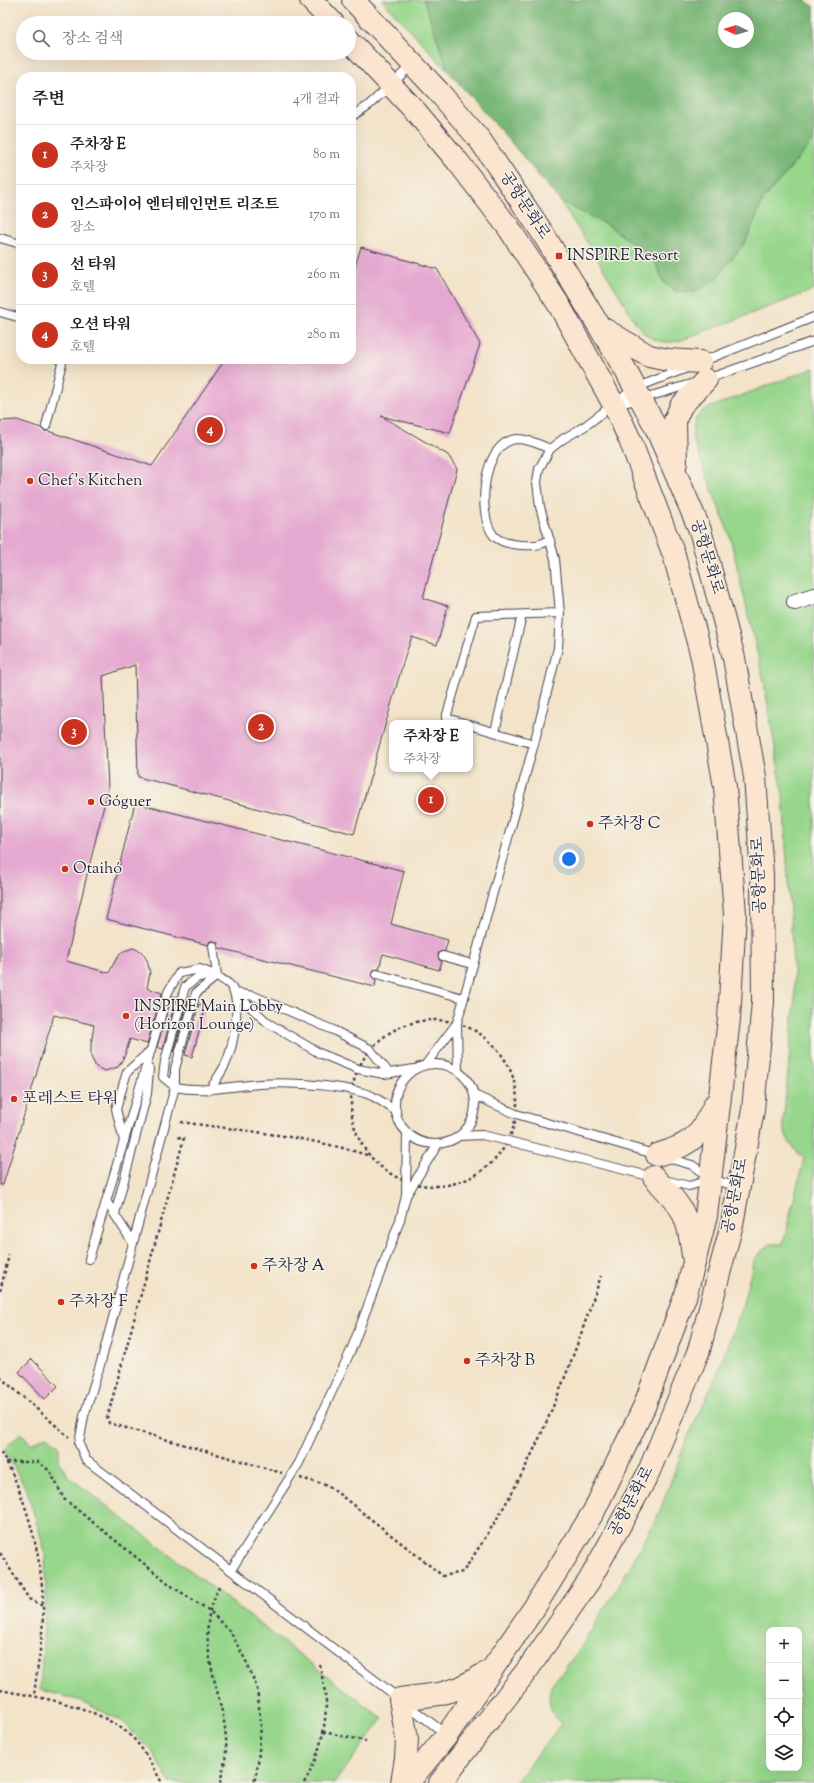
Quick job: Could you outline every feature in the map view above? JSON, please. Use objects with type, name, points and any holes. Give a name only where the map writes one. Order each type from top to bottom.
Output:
[{"type":"street","points":[[311,0],[326,16]]},
{"type":"street","name":"공항문화로","points":[[353,0],[413,64],[480,140],[542,232],[599,326],[656,428],[700,530],[734,658],[755,777],[762,875],[763,1002],[752,1110],[732,1224],[699,1350],[647,1476],[589,1581],[528,1669],[457,1742],[408,1783]]},
{"type":"street","name":"공항문화로","points":[[356,48],[390,86],[418,113],[508,227],[559,305],[614,405],[630,440],[674,555],[702,657],[725,787],[735,914],[729,1018],[711,1179],[706,1216],[686,1294],[644,1407],[594,1511],[534,1608],[491,1671],[457,1742],[440,1783]]},
{"type":"street","points":[[599,326],[650,356],[703,371],[681,406],[675,420],[676,474]]},
{"type":"street","points":[[794,602],[814,596]]},
{"type":"street","points":[[657,1155],[679,1148],[694,1139],[705,1126],[721,1091]]},
{"type":"street","points":[[654,1177],[682,1211],[690,1236],[694,1263]]},
{"type":"street","points":[[402,1783],[407,1739],[400,1699],[439,1694],[453,1690],[491,1671]]},
{"type":"lane","points":[[356,114],[369,105],[413,64]]},
{"type":"lane","points":[[0,238],[16,243]]},
{"type":"lane","points":[[0,312],[16,317]]},
{"type":"lane","points":[[614,405],[638,394],[703,371],[814,317]]},
{"type":"lane","points":[[458,1070],[457,1023],[472,964],[534,744],[558,648],[560,613],[554,559],[540,507],[537,482],[539,470],[550,449],[614,405],[638,394],[703,371],[814,341]]},
{"type":"lane","points":[[46,426],[62,364]]},
{"type":"lane","points":[[550,449],[517,439],[501,446],[491,462],[485,482],[485,504],[489,527],[495,537],[506,543],[536,545],[550,540]]},
{"type":"lane","points":[[453,720],[446,718],[476,616],[560,613]]},
{"type":"lane","points":[[495,732],[522,615]]},
{"type":"lane","points":[[473,726],[534,744]]},
{"type":"lane","points":[[213,946],[217,976]]},
{"type":"lane","points":[[443,956],[472,964]]},
{"type":"lane","points":[[90,1259],[168,992],[179,973],[200,969],[217,976],[230,985],[234,992],[268,1022],[319,1053],[358,1069],[384,1074],[415,1069]]},
{"type":"lane","points":[[377,974],[463,998]]},
{"type":"lane","points":[[217,976],[196,993],[175,1069],[175,1087],[84,1416],[79,1444],[86,1460],[457,1742]]},
{"type":"lane","points":[[217,976],[198,977],[185,987],[165,1060],[163,1077],[175,1087],[192,1090],[210,1090],[261,1084],[299,1084],[352,1091],[372,1096],[396,1110]]},
{"type":"lane","points":[[234,992],[254,996],[333,1030],[370,1049],[389,1073]]},
{"type":"lane","points":[[210,1090],[226,1064],[234,1039],[236,1016],[234,992]]},
{"type":"lane","points":[[426,1064],[457,1023]]},
{"type":"lane","points":[[124,1141],[116,1109],[122,1087],[127,1072],[150,1050]]},
{"type":"lane","points":[[115,1214],[147,1094],[150,1050]]},
{"type":"lane","points":[[437,1063],[458,1070],[468,1081],[474,1095],[475,1106],[473,1118],[467,1128],[459,1136],[449,1142],[438,1144],[422,1141],[407,1133],[400,1123],[396,1110],[395,1098],[405,1077],[415,1069],[426,1064],[437,1063]]},
{"type":"lane","points":[[474,1095],[516,1114],[692,1165],[711,1179],[739,1187]]},
{"type":"lane","points":[[231,1570],[299,1463],[352,1348],[400,1220],[409,1183],[407,1133]]},
{"type":"lane","points":[[459,1136],[482,1135],[689,1186],[711,1179]]},
{"type":"lane","points":[[409,1183],[438,1144]]},
{"type":"lane","points":[[106,1201],[133,1243]]},
{"type":"path","points":[[433,1020],[457,1023],[481,1034],[504,1059],[510,1069],[516,1091],[516,1114],[508,1141],[501,1153],[480,1172],[468,1179],[449,1185],[439,1186],[409,1183],[389,1173],[370,1157],[360,1142],[354,1126],[351,1103],[352,1091],[358,1069],[370,1049],[388,1033],[410,1023],[433,1020]]},
{"type":"path","points":[[181,1122],[314,1141],[339,1146],[370,1157]]},
{"type":"path","points":[[0,1291],[9,1255]]},
{"type":"path","points":[[0,1377],[69,1438]]},
{"type":"path","points":[[1,1452],[18,1489],[30,1524],[40,1567],[43,1606],[34,1696]]},
{"type":"path","points":[[6,1462],[38,1462],[50,1471],[64,1499],[173,1587],[210,1611],[231,1633],[246,1661],[257,1688],[261,1725],[258,1764],[254,1783]]},
{"type":"path","points":[[0,1553],[29,1599],[43,1606]]},
{"type":"path","points":[[220,1586],[210,1611],[208,1643],[211,1673],[223,1718],[226,1753],[220,1783]]},
{"type":"path","points":[[304,1783],[314,1767],[323,1732],[326,1702],[320,1665]]},
{"type":"path","points":[[0,1690],[62,1702],[94,1713],[125,1731],[148,1756],[162,1783]]},
{"type":"path","points":[[323,1732],[366,1741]]},
{"type":"green space","points":[[382,0],[424,0],[448,71],[384,2]]},
{"type":"green space","points":[[424,0],[805,0],[814,7],[814,140],[763,200],[746,241],[715,280],[695,292],[676,291],[664,283],[654,259],[609,226],[560,201],[504,134],[448,71]]},
{"type":"green space","points":[[814,140],[814,290],[679,341],[662,342],[652,339],[639,328],[594,253],[560,201],[609,226],[654,259],[664,283],[715,280],[746,241],[763,200]]},
{"type":"green space","points":[[814,368],[814,1783],[515,1783],[561,1724],[551,1712],[549,1695],[551,1686],[580,1649],[632,1563],[659,1513],[686,1441],[716,1377],[743,1303],[754,1260],[771,1244],[783,1244],[804,1158],[790,1143],[783,1124],[795,997],[783,795],[764,682],[730,537],[693,439],[693,430],[696,418],[706,409]]},
{"type":"green space","points":[[21,1433],[31,1444],[46,1436],[59,1445],[59,1462],[69,1477],[383,1719],[334,1783],[170,1783],[152,1751],[122,1721],[79,1700],[40,1690],[46,1599],[45,1551],[27,1491],[4,1449]]},
{"type":"building","points":[[361,247],[437,269],[480,344],[450,433],[381,416],[448,455],[457,469],[423,598],[448,606],[437,645],[412,637],[405,656],[354,834],[138,777],[135,665],[103,676],[108,789],[66,961],[109,973],[115,961],[122,952],[133,948],[141,951],[147,960],[150,973],[147,988],[162,993],[147,1044],[130,1039],[125,1055],[118,1067],[105,1071],[96,1067],[91,1057],[91,1044],[94,1025],[54,1015],[3,1185],[0,1185],[0,421],[17,420],[41,428],[44,431],[48,431],[152,466],[222,364],[356,364],[356,264]]},
{"type":"building","points":[[135,803],[404,871],[391,924],[448,940],[445,951],[439,952],[438,955],[439,960],[442,961],[439,970],[383,954],[379,969],[373,970],[372,973],[373,978],[376,980],[375,987],[219,948],[218,943],[215,941],[210,941],[208,945],[106,919]]},
{"type":"building","points":[[172,996],[176,997],[163,1049],[157,1047]]},
{"type":"building","points":[[187,1001],[188,1001],[173,1052]]},
{"type":"building","points":[[199,1004],[206,1006],[192,1057],[185,1055]]},
{"type":"building","points":[[32,1359],[58,1386],[45,1399],[19,1372]]},
{"type":"place","name":"INSPIRE Resort","points":[[559,256]]},
{"type":"place","name":"오션 타워","points":[[210,430]]},
{"type":"place","name":"Chef's Kitchen","points":[[30,481]]},
{"type":"place","name":"인스파이어 엔터테인먼트 리조트","points":[[261,727]]},
{"type":"place","name":"선 타워","points":[[74,732]]},
{"type":"place","name":"주차장 E","points":[[431,800]]},
{"type":"place","name":"Góguer","points":[[91,802]]},
{"type":"place","name":"주차장 C","points":[[590,824]]},
{"type":"place","name":"Otaihó","points":[[65,869]]},
{"type":"place","name":"INSPIRE Main Lobby (Horizon Lounge)","points":[[126,1016]]},
{"type":"place","name":"포레스트 타워","points":[[14,1099]]},
{"type":"place","name":"주차장 A","points":[[254,1266]]},
{"type":"place","name":"주차장 F","points":[[61,1302]]},
{"type":"place","name":"주차장 B","points":[[467,1361]]}]
